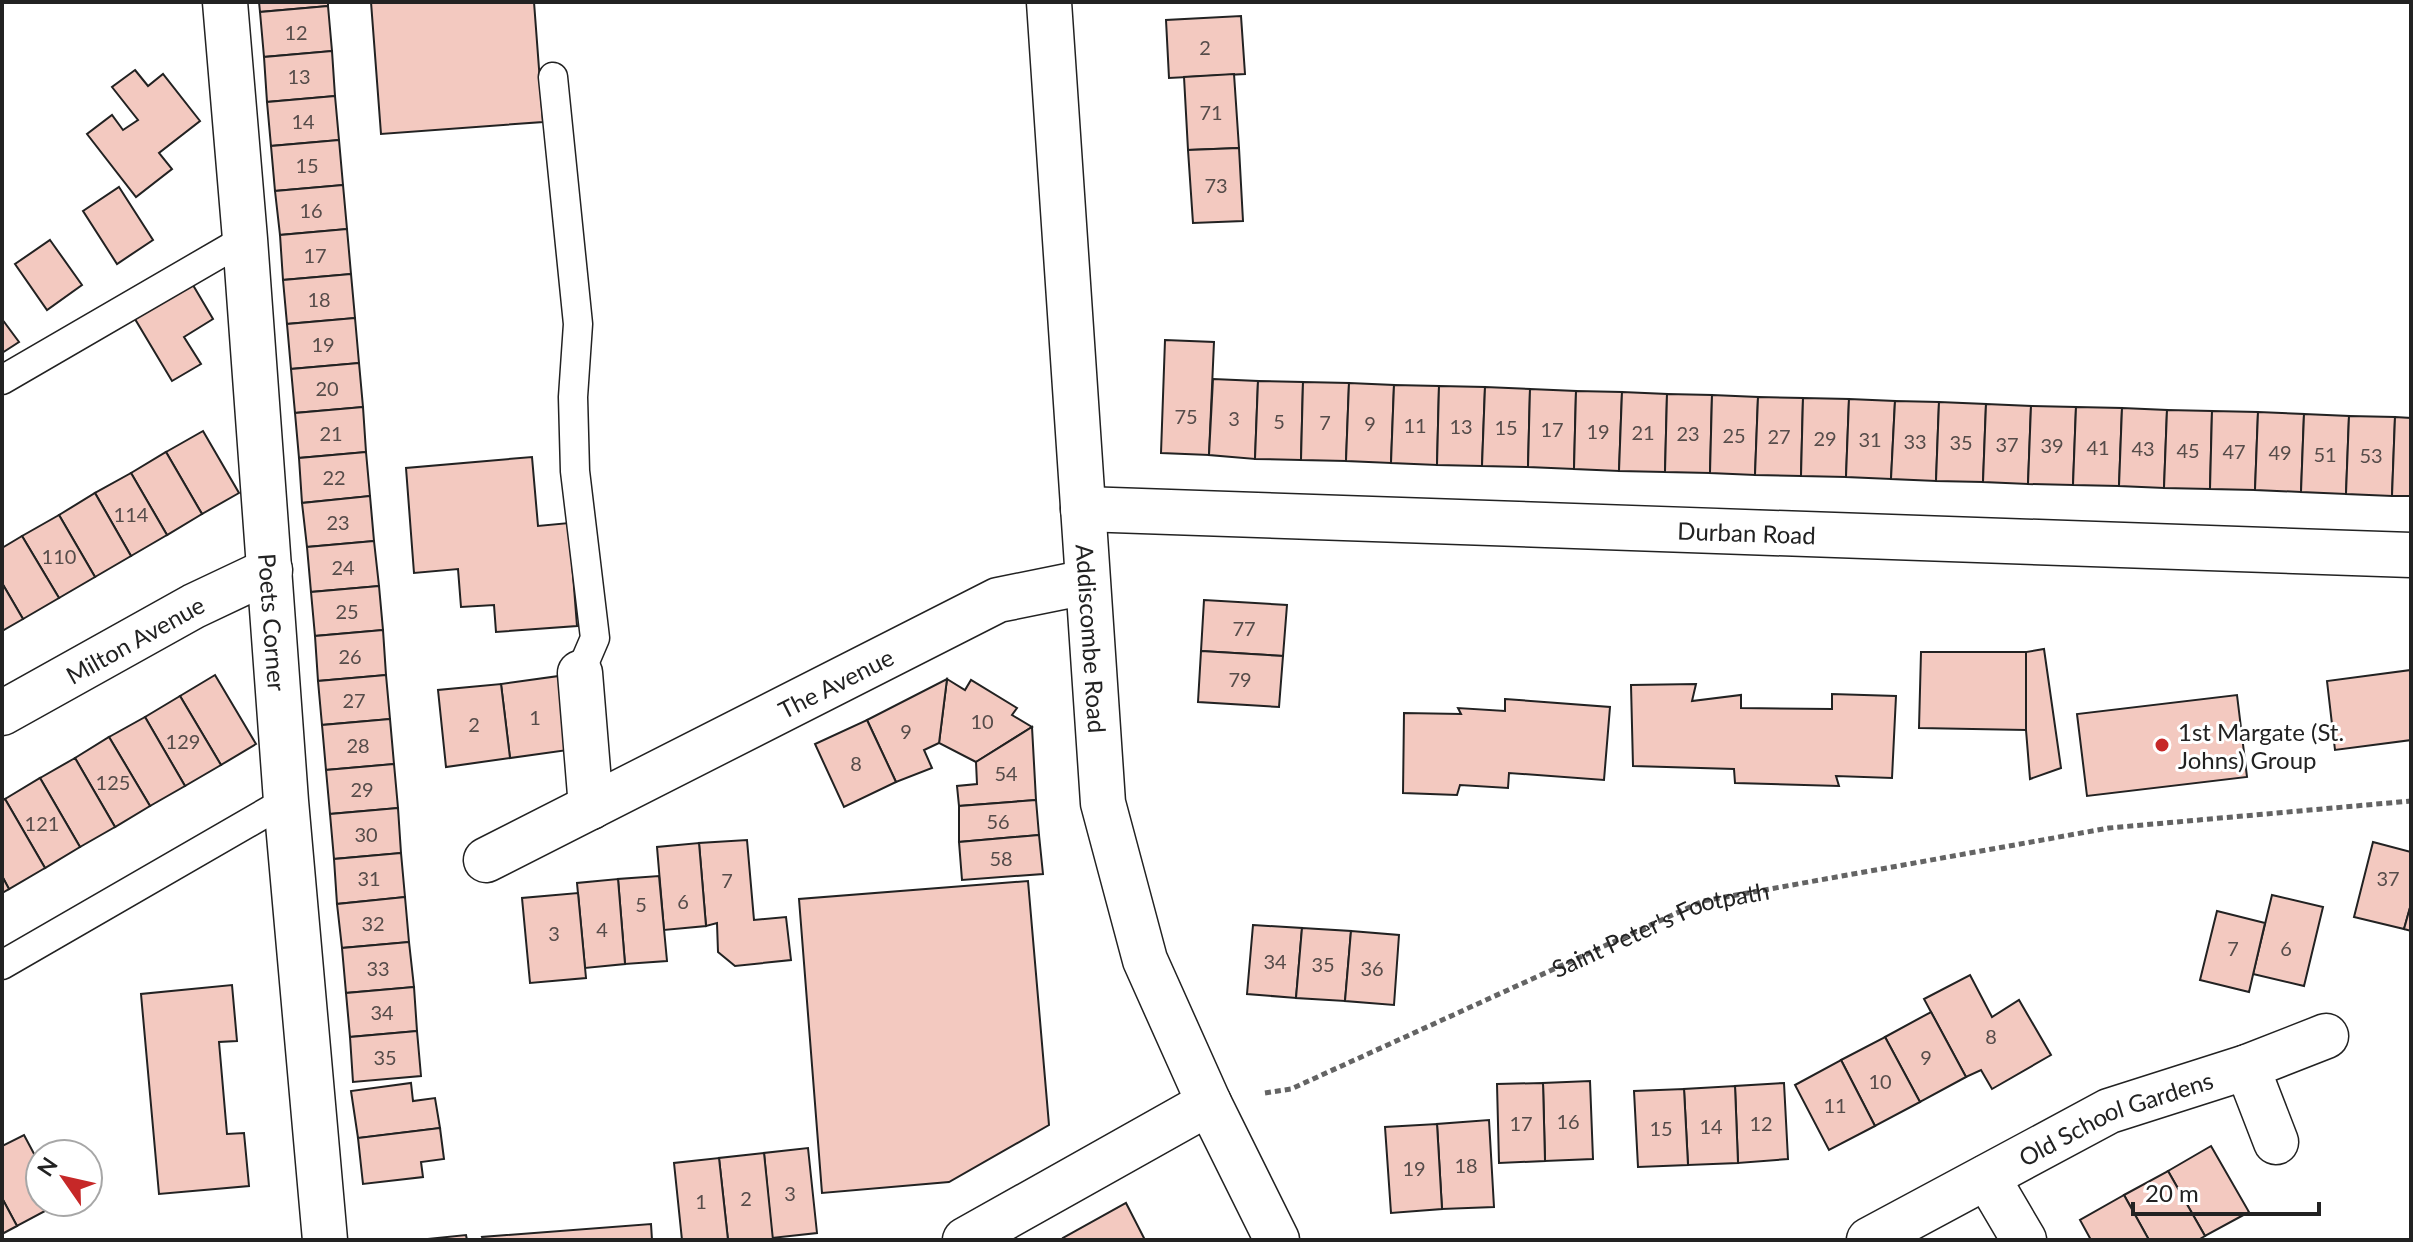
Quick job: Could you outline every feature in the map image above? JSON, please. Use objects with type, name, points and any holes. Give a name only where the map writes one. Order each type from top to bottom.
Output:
[{"type":"street","name":"Poets Corner","points":[[225,2],[286,801],[325,1240]]},
{"type":"street","name":"Addiscombe Road","points":[[1049,2],[1103,803],[1145,960],[1209,1103],[1277,1240]]},
{"type":"street","name":"Durban Road","points":[[1083,509],[2411,555]]},
{"type":"street","name":"Milton Avenue","points":[[2,713],[194,606],[270,570]]},
{"type":"street","name":"The Avenue","points":[[486,860],[998,600],[1087,582]]},
{"type":"street","points":[[580,673],[591,807]]},
{"type":"street","name":"Old School Gardens","points":[[1869,1240],[2109,1111],[2247,1067],[2326,1036]]},
{"type":"street","points":[[2247,1067],[2276,1142]]},
{"type":"street","points":[[965,1240],[1209,1103]]},
{"type":"street","name":"Old School Gardens","points":[[1987,1177],[2024,1240]]},
{"type":"lane","points":[[553,77],[578,324],[573,397],[575,471],[595,638],[580,673]]},
{"type":"lane","points":[[2,380],[245,239]]},
{"type":"lane","points":[[2,965],[286,801]]},
{"type":"path","name":"Saint Peter's Footpath","points":[[1209,1103],[1291,1089],[1703,901],[2109,828],[2411,801]]},
{"type":"building","points":[[259,2],[328,2],[328,6],[260,12]]},
{"type":"building","points":[[371,2],[534,2],[543,122],[381,134]]},
{"type":"building","points":[[328,6],[332,51],[264,57],[260,12]]},
{"type":"building","points":[[1241,16],[1245,74],[1169,78],[1166,20]]},
{"type":"building","points":[[332,51],[335,96],[267,102],[264,57]]},
{"type":"building","points":[[135,70],[148,86],[163,74],[200,121],[159,153],[172,169],[136,197],[87,134],[112,115],[123,130],[138,120],[112,87]]},
{"type":"building","points":[[1234,74],[1239,148],[1188,150],[1184,77]]},
{"type":"building","points":[[335,96],[339,140],[271,146],[267,102]]},
{"type":"building","points":[[339,140],[343,185],[275,191],[271,146]]},
{"type":"building","points":[[1239,148],[1243,221],[1193,223],[1188,150]]},
{"type":"building","points":[[343,185],[347,229],[280,235],[275,191]]},
{"type":"building","points":[[119,187],[153,240],[117,264],[83,211]]},
{"type":"building","points":[[347,229],[351,274],[283,280],[280,235]]},
{"type":"building","points":[[50,240],[82,285],[47,310],[15,264]]},
{"type":"building","points":[[351,274],[355,318],[287,324],[283,280]]},
{"type":"building","points":[[190,280],[213,319],[184,337],[201,364],[172,381],[132,314]]},
{"type":"building","points":[[355,318],[359,363],[291,369],[287,324]]},
{"type":"building","points":[[2,319],[19,342],[2,353]]},
{"type":"building","points":[[1165,340],[1214,342],[1209,455],[1161,453]]},
{"type":"building","points":[[359,363],[363,407],[295,413],[291,369]]},
{"type":"building","points":[[1213,379],[1258,381],[1255,459],[1209,455]]},
{"type":"building","points":[[1258,381],[1303,382],[1301,460],[1255,459]]},
{"type":"building","points":[[1303,382],[1349,383],[1346,461],[1301,460]]},
{"type":"building","points":[[1349,383],[1394,385],[1391,463],[1346,461]]},
{"type":"building","points":[[1394,385],[1439,386],[1437,465],[1391,463]]},
{"type":"building","points":[[1439,386],[1485,387],[1482,466],[1437,465]]},
{"type":"building","points":[[1485,387],[1530,389],[1528,467],[1482,466]]},
{"type":"building","points":[[1530,389],[1576,391],[1574,469],[1528,467]]},
{"type":"building","points":[[1576,391],[1622,392],[1619,471],[1574,469]]},
{"type":"building","points":[[1622,392],[1667,394],[1665,472],[1619,471]]},
{"type":"building","points":[[1667,394],[1712,395],[1710,473],[1665,472]]},
{"type":"building","points":[[1712,395],[1758,397],[1755,475],[1710,473]]},
{"type":"building","points":[[1758,397],[1803,398],[1801,476],[1755,475]]},
{"type":"building","points":[[1803,398],[1849,399],[1846,477],[1801,476]]},
{"type":"building","points":[[1849,399],[1895,401],[1891,479],[1846,477]]},
{"type":"building","points":[[1895,401],[1939,402],[1936,481],[1891,479]]},
{"type":"building","points":[[1939,402],[1986,404],[1983,482],[1936,481]]},
{"type":"building","points":[[1986,404],[2031,406],[2028,484],[1983,482]]},
{"type":"building","points":[[2031,406],[2076,407],[2073,485],[2028,484]]},
{"type":"building","points":[[363,407],[366,452],[299,458],[295,413]]},
{"type":"building","points":[[2076,407],[2122,408],[2119,486],[2073,485]]},
{"type":"building","points":[[2122,408],[2167,410],[2164,488],[2119,486]]},
{"type":"building","points":[[2167,410],[2212,411],[2210,489],[2164,488]]},
{"type":"building","points":[[2212,411],[2258,412],[2255,490],[2210,489]]},
{"type":"building","points":[[2258,412],[2304,414],[2301,492],[2255,490]]},
{"type":"building","points":[[2304,414],[2349,416],[2346,494],[2301,492]]},
{"type":"building","points":[[2349,416],[2395,417],[2392,496],[2346,494]]},
{"type":"building","points":[[2395,417],[2411,418],[2411,496],[2392,496]]},
{"type":"building","points":[[203,431],[239,493],[202,514],[166,452]]},
{"type":"building","points":[[166,452],[202,514],[167,535],[131,473]]},
{"type":"building","points":[[366,452],[370,496],[302,503],[299,458]]},
{"type":"building","points":[[532,457],[538,526],[569,523],[577,626],[496,632],[494,605],[461,607],[458,569],[414,573],[406,468]]},
{"type":"building","points":[[131,473],[167,535],[131,556],[95,493]]},
{"type":"building","points":[[95,493],[131,556],[95,577],[59,515]]},
{"type":"building","points":[[370,496],[374,541],[307,547],[302,503]]},
{"type":"building","points":[[59,515],[95,577],[59,598],[22,536]]},
{"type":"building","points":[[22,536],[59,598],[23,619],[2,583],[2,548]]},
{"type":"building","points":[[374,541],[379,586],[311,592],[307,547]]},
{"type":"building","points":[[2,583],[23,619],[2,631]]},
{"type":"building","points":[[379,586],[383,630],[315,636],[311,592]]},
{"type":"building","points":[[1204,600],[1287,605],[1283,656],[1201,651]]},
{"type":"building","points":[[383,630],[386,675],[318,681],[315,636]]},
{"type":"building","points":[[2044,649],[2061,768],[2030,779],[2026,730],[2026,652]]},
{"type":"building","points":[[1201,651],[1283,656],[1279,707],[1198,702]]},
{"type":"building","points":[[1921,652],[2026,652],[2026,730],[1919,728]]},
{"type":"building","points":[[2411,670],[2411,740],[2335,750],[2327,681]]},
{"type":"building","points":[[215,675],[256,744],[221,765],[180,696]]},
{"type":"building","points":[[386,675],[390,719],[322,725],[318,681]]},
{"type":"building","points":[[559,676],[568,750],[510,758],[501,684]]},
{"type":"building","points":[[947,679],[965,690],[971,680],[1017,708],[1012,715],[1032,727],[976,762],[939,743]]},
{"type":"building","points":[[947,679],[939,743],[924,750],[932,768],[896,782],[867,720]]},
{"type":"building","points":[[501,684],[510,758],[446,767],[438,690]]},
{"type":"building","points":[[1696,684],[1692,701],[1741,695],[1741,708],[1832,709],[1832,694],[1896,696],[1892,778],[1836,776],[1839,786],[1735,783],[1734,769],[1633,766],[1631,685]]},
{"type":"building","name":"1st Margate (St. Johns) Group","points":[[2237,695],[2247,777],[2087,796],[2077,714]]},
{"type":"building","points":[[180,696],[221,765],[185,786],[145,717]]},
{"type":"building","points":[[1505,699],[1610,707],[1604,780],[1509,773],[1508,788],[1460,785],[1457,795],[1403,793],[1404,713],[1461,714],[1458,708],[1505,711]]},
{"type":"building","points":[[145,717],[185,786],[150,806],[109,737]]},
{"type":"building","points":[[390,719],[394,764],[326,770],[322,725]]},
{"type":"building","points":[[867,720],[896,782],[844,807],[815,744]]},
{"type":"building","points":[[1032,727],[1036,800],[959,806],[957,786],[977,784],[976,762]]},
{"type":"building","points":[[109,737],[150,806],[115,827],[75,758]]},
{"type":"building","points":[[75,758],[115,827],[80,847],[40,778]]},
{"type":"building","points":[[394,764],[398,808],[330,814],[326,770]]},
{"type":"building","points":[[40,778],[80,847],[45,868],[5,799]]},
{"type":"building","points":[[5,799],[45,868],[9,889],[2,876],[2,801]]},
{"type":"building","points":[[1036,800],[1039,835],[959,842],[959,806]]},
{"type":"building","points":[[398,808],[401,853],[334,859],[330,814]]},
{"type":"building","points":[[1039,835],[1043,874],[962,880],[959,842]]},
{"type":"building","points":[[747,840],[754,920],[786,917],[791,960],[735,966],[718,952],[717,923],[706,926],[699,843]]},
{"type":"building","points":[[2373,842],[2411,852],[2411,904],[2404,929],[2354,917]]},
{"type":"building","points":[[699,843],[706,926],[664,930],[657,847]]},
{"type":"building","points":[[401,853],[405,897],[337,904],[334,859]]},
{"type":"building","points":[[2,876],[9,889],[2,893]]},
{"type":"building","points":[[659,876],[667,961],[625,964],[618,879]]},
{"type":"building","points":[[618,879],[625,964],[585,968],[577,883]]},
{"type":"building","points":[[1028,881],[1049,1125],[949,1182],[822,1193],[799,899]]},
{"type":"building","points":[[578,893],[586,978],[530,983],[522,898]]},
{"type":"building","points":[[2272,895],[2323,907],[2304,986],[2253,974]]},
{"type":"building","points":[[405,897],[409,942],[342,948],[337,904]]},
{"type":"building","points":[[2411,904],[2411,931],[2404,929]]},
{"type":"building","points":[[2217,911],[2265,923],[2249,992],[2200,980]]},
{"type":"building","points":[[1253,925],[1302,928],[1296,998],[1247,994]]},
{"type":"building","points":[[1302,928],[1351,931],[1345,1001],[1296,998]]},
{"type":"building","points":[[1351,931],[1399,935],[1394,1005],[1345,1001]]},
{"type":"building","points":[[409,942],[414,987],[346,993],[342,948]]},
{"type":"building","points":[[1970,975],[1992,1017],[2019,1000],[2051,1055],[1992,1089],[1981,1070],[1966,1077],[1924,999]]},
{"type":"building","points":[[232,985],[237,1041],[219,1042],[227,1134],[244,1133],[249,1186],[159,1194],[141,994]]},
{"type":"building","points":[[414,987],[417,1031],[350,1037],[346,993]]},
{"type":"building","points":[[1931,1012],[1966,1077],[1920,1102],[1885,1037]]},
{"type":"building","points":[[417,1031],[421,1076],[353,1082],[350,1037]]},
{"type":"building","points":[[1885,1037],[1920,1102],[1875,1126],[1841,1060]]},
{"type":"building","points":[[1841,1060],[1875,1126],[1829,1150],[1795,1085]]},
{"type":"building","points":[[1590,1081],[1593,1159],[1545,1161],[1543,1083]]},
{"type":"building","points":[[411,1083],[413,1101],[435,1098],[440,1128],[358,1138],[351,1091]]},
{"type":"building","points":[[1543,1083],[1545,1161],[1499,1163],[1497,1084]]},
{"type":"building","points":[[1784,1083],[1788,1159],[1738,1163],[1735,1086]]},
{"type":"building","points":[[1735,1086],[1738,1163],[1688,1165],[1684,1089]]},
{"type":"building","points":[[1684,1089],[1688,1165],[1638,1167],[1634,1091]]},
{"type":"building","points":[[1489,1120],[1494,1207],[1442,1209],[1437,1124]]},
{"type":"building","points":[[1437,1124],[1442,1209],[1391,1213],[1385,1127]]},
{"type":"building","points":[[440,1128],[444,1159],[421,1162],[423,1177],[363,1184],[358,1138]]},
{"type":"building","points":[[24,1135],[26,1138],[24,1218],[32,1218],[17,1226],[2,1198],[2,1146]]},
{"type":"building","points":[[2211,1146],[2249,1212],[2205,1236],[2168,1171]]},
{"type":"building","points":[[808,1148],[817,1233],[772,1238],[764,1153]]},
{"type":"building","points":[[764,1153],[773,1240],[728,1240],[719,1158]]},
{"type":"building","points":[[719,1158],[728,1240],[682,1240],[674,1163]]},
{"type":"building","points":[[2168,1171],[2205,1236],[2198,1240],[2149,1240],[2124,1195]]},
{"type":"building","points":[[2124,1195],[2149,1240],[2091,1240],[2080,1220]]},
{"type":"building","points":[[2,1198],[17,1226],[2,1234]]},
{"type":"building","points":[[1126,1203],[1145,1240],[1064,1240],[1063,1238]]},
{"type":"building","points":[[651,1224],[652,1240],[483,1240],[482,1237]]},
{"type":"building","points":[[466,1235],[467,1240],[418,1240]]},
{"type":"place","name":"1st Margate (St. Johns) Group","points":[[2162,745]]}]
